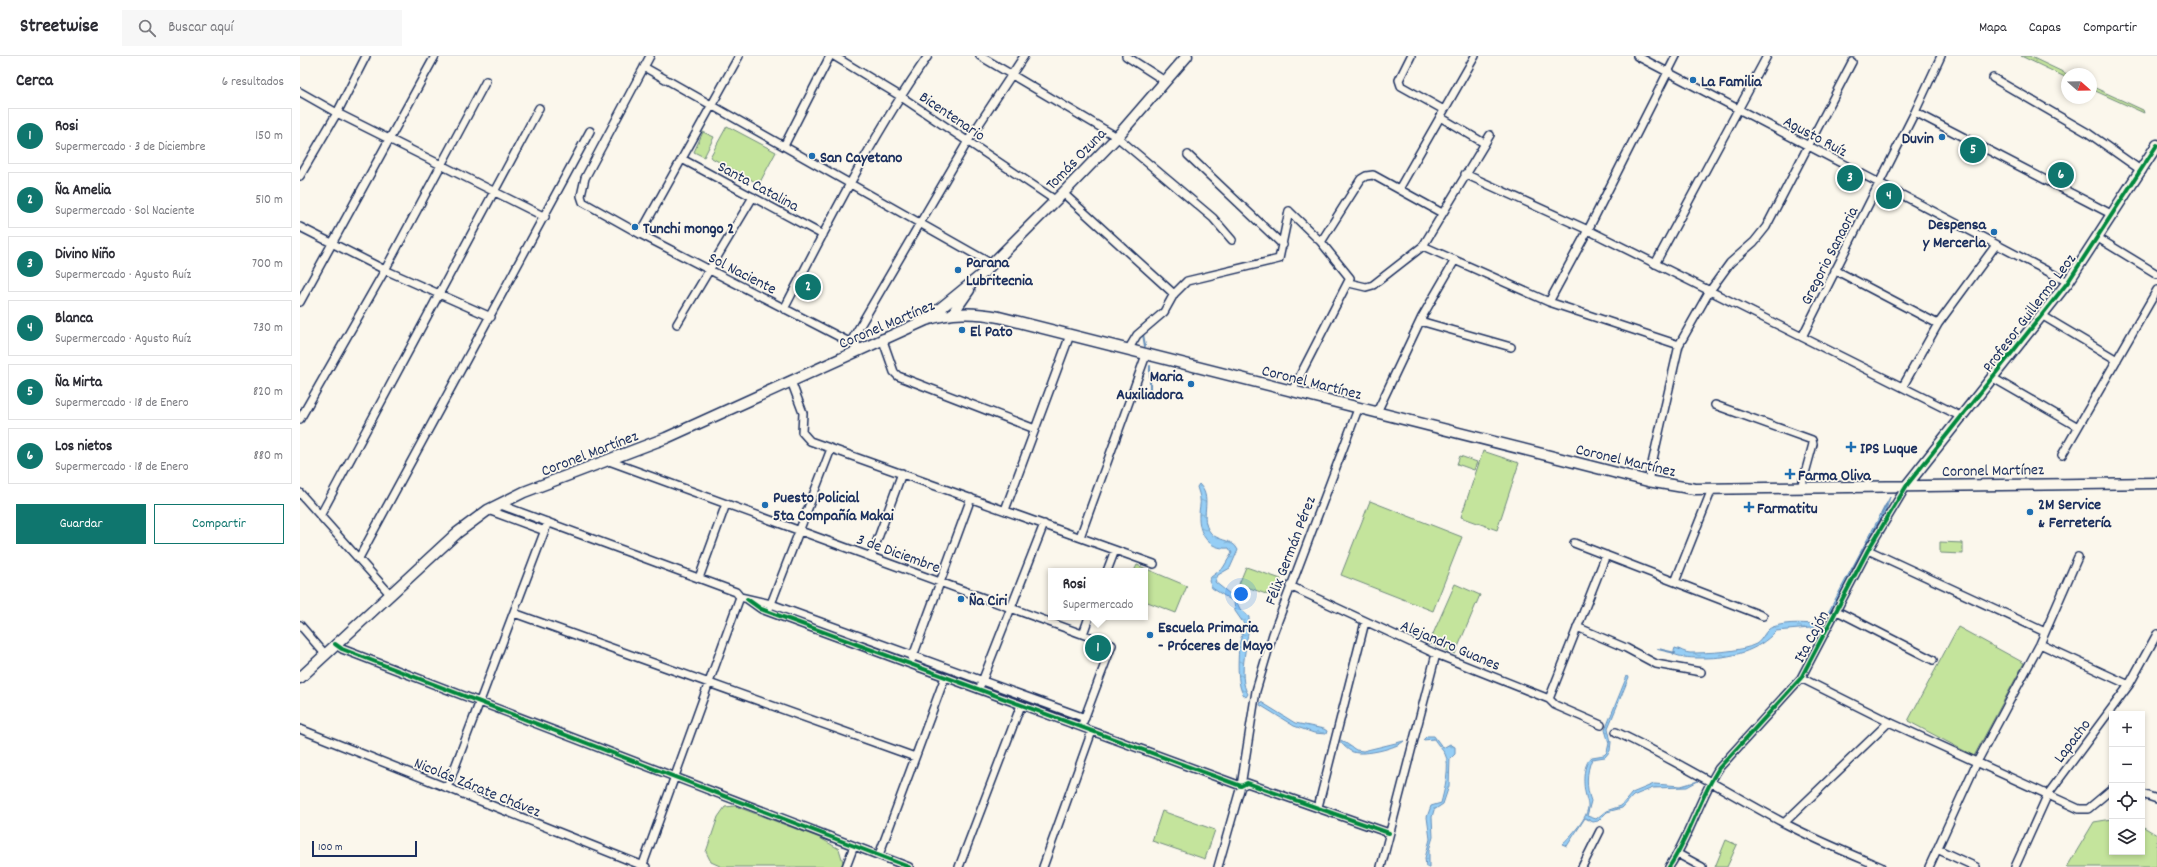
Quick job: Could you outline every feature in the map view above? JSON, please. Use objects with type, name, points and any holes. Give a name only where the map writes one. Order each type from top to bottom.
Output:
[{"type":"main road","name":"Tomás Ozuna","points":[[926,320],[979,277],[992,264],[1117,137],[1187,56]]},
{"type":"main road","name":"Profesor Guillermo Leoz","points":[[1906,485],[2043,316],[2068,282],[2156,151]]},
{"type":"main road","name":"Tomás Ozuna","points":[[953,313],[979,277]]},
{"type":"main road","name":"Coronel Martínez","points":[[390,594],[457,533],[498,504],[666,438],[882,338],[926,320],[953,313],[973,312],[999,317],[1358,409],[1377,412],[1648,480],[1712,489],[1906,485],[2157,483]]},
{"type":"main road","points":[[300,678],[390,594]]},
{"type":"street","points":[[300,176],[337,113],[366,56]]},
{"type":"street","points":[[300,302],[435,56]]},
{"type":"street","points":[[650,56],[644,67],[848,184],[992,264]]},
{"type":"street","points":[[640,234],[739,56]]},
{"type":"street","points":[[784,146],[830,56]]},
{"type":"street","name":"Bicentenario","points":[[834,56],[900,96],[968,141],[1059,196],[1174,294]]},
{"type":"street","points":[[784,309],[848,184],[900,96],[928,56]]},
{"type":"street","points":[[980,56],[1117,137],[1213,218],[1232,240]]},
{"type":"street","points":[[850,343],[918,223],[968,141],[1010,75],[1024,56]]},
{"type":"street","points":[[1126,56],[1165,81]]},
{"type":"street","points":[[1411,56],[1400,80],[1400,86],[1484,143]]},
{"type":"street","points":[[1399,189],[1475,56]]},
{"type":"street","name":"Agusto Ruíz","points":[[1637,56],[2068,282]]},
{"type":"street","points":[[1549,302],[1588,230],[1676,56]]},
{"type":"street","points":[[1655,264],[1766,56]]},
{"type":"street","name":"Gregorio Sanaoria","points":[[1802,337],[1880,184],[1941,56]]},
{"type":"street","points":[[1648,480],[1679,345],[1709,292],[1730,263],[1754,242],[1766,227],[1852,62]]},
{"type":"street","name":"Sol Naciente","points":[[644,67],[585,178],[581,196],[583,202],[587,206],[640,234],[861,348]]},
{"type":"street","points":[[1993,78],[2088,133],[2142,171]]},
{"type":"street","points":[[300,419],[385,270],[486,81]]},
{"type":"street","points":[[300,92],[337,113],[441,166],[495,190],[545,217]]},
{"type":"street","points":[[320,516],[539,108]]},
{"type":"street","points":[[1915,112],[2113,215]]},
{"type":"street","points":[[359,558],[491,317],[590,131]]},
{"type":"street","points":[[1349,283],[1366,287],[1373,285],[1423,246],[1465,174],[1490,135]]},
{"type":"street","points":[[1188,155],[1283,245]]},
{"type":"street","name":"Santa Catalina","points":[[682,159],[823,235]]},
{"type":"street","points":[[1465,174],[1588,230],[1709,292],[1903,386],[1962,417]]},
{"type":"street","points":[[1321,242],[1361,179],[1366,176],[1373,175],[1442,213]]},
{"type":"street","points":[[677,324],[753,197]]},
{"type":"street","points":[[1128,350],[1137,335],[1164,312],[1174,294],[1187,281],[1277,260],[1281,256],[1289,211],[1321,242],[1350,278],[1349,283],[1292,391]]},
{"type":"street","points":[[300,227],[385,270],[491,317]]},
{"type":"street","points":[[2098,238],[2157,274]]},
{"type":"street","points":[[1903,386],[1938,324],[1996,245]]},
{"type":"street","points":[[1423,246],[1549,302],[1679,345]]},
{"type":"street","points":[[1377,412],[1420,321],[1455,260]]},
{"type":"street","points":[[1835,270],[1938,324]]},
{"type":"street","points":[[2062,455],[2157,290]]},
{"type":"street","points":[[2043,316],[2117,360]]},
{"type":"street","points":[[1420,321],[1511,347]]},
{"type":"street","points":[[1006,510],[1070,335]]},
{"type":"street","points":[[882,338],[894,372],[898,376],[1035,429]]},
{"type":"street","points":[[1080,537],[1146,355]]},
{"type":"street","points":[[1993,378],[2078,428]]},
{"type":"street","points":[[791,381],[803,413],[803,434],[810,441],[1154,564]]},
{"type":"street","points":[[1715,405],[1812,440],[1813,444],[1801,488]]},
{"type":"street","name":"Félix Germán Pérez","points":[[1218,867],[1241,786],[1256,691],[1290,586],[1358,409]]},
{"type":"street","points":[[768,612],[831,449]]},
{"type":"street","name":"3 de Diciembre","points":[[609,461],[1112,645],[1085,718]]},
{"type":"street","points":[[871,557],[902,473]]},
{"type":"street","name":"Ita Cajón","points":[[1669,867],[1678,854],[1711,781],[1729,755],[1779,705],[1801,678],[1837,612],[1868,550],[1906,485]]},
{"type":"street","points":[[1675,582],[1712,489]]},
{"type":"street","points":[[300,493],[390,594]]},
{"type":"street","points":[[910,664],[971,498]]},
{"type":"street","points":[[498,504],[736,592],[768,612],[1241,786],[1247,783],[1389,833]]},
{"type":"street","points":[[700,578],[726,504]]},
{"type":"street","points":[[488,510],[545,531]]},
{"type":"street","points":[[446,788],[548,522]]},
{"type":"street","points":[[979,689],[1044,524]]},
{"type":"street","points":[[1574,543],[1763,616]]},
{"type":"street","points":[[1108,568],[1115,550]]},
{"type":"street","points":[[1868,550],[2045,632]]},
{"type":"street","points":[[1549,699],[1606,555]]},
{"type":"street","points":[[1929,867],[1977,762],[2040,644],[2078,557]]},
{"type":"street","name":"Alejandro Guanes","points":[[1290,586],[1436,654],[1549,699],[1555,705],[1601,725]]},
{"type":"street","points":[[744,598],[771,604],[1085,718],[1082,727]]},
{"type":"street","points":[[644,867],[709,682],[744,598]]},
{"type":"street","points":[[1837,612],[1933,660]]},
{"type":"street","points":[[514,613],[915,757]]},
{"type":"street","points":[[1083,634],[1088,620]]},
{"type":"street","points":[[1318,807],[1365,622]]},
{"type":"street","points":[[300,626],[325,654]]},
{"type":"street","points":[[1577,627],[1626,648],[1656,664],[1701,672]]},
{"type":"street","name":"Lapacho","points":[[2014,867],[2048,794],[2130,686],[2157,634]]},
{"type":"street","points":[[335,644],[342,649],[674,778],[910,867]]},
{"type":"street","points":[[2040,644],[2130,686]]},
{"type":"street","points":[[1381,867],[1436,654]]},
{"type":"street","points":[[879,855],[945,676]]},
{"type":"street","points":[[1801,678],[1889,722],[2079,809],[2084,809],[2109,791]]},
{"type":"street","points":[[959,867],[1021,704]]},
{"type":"street","points":[[1784,823],[1889,722]]},
{"type":"street","name":"Nicolás Zárate Chávez","points":[[300,729],[644,867]]},
{"type":"street","points":[[1044,867],[1092,731]]},
{"type":"street","points":[[1616,732],[1661,753],[1784,823],[1835,848],[1881,867]]},
{"type":"street","points":[[2145,795],[2157,799]]},
{"type":"street","points":[[1582,867],[1600,831]]},
{"type":"street","points":[[846,867],[854,846]]},
{"type":"street","points":[[1937,849],[1976,867]]},
{"type":"street","points":[[1678,854],[1702,867]]},
{"type":"green space","points":[[2021,56],[2029,56],[2061,71],[2061,75]]},
{"type":"green space","points":[[2097,89],[2143,110],[2144,113],[2097,92]]},
{"type":"green space","points":[[727,126],[776,152],[759,184],[710,157]]},
{"type":"green space","points":[[703,132],[714,137],[704,157],[694,152]]},
{"type":"green space","points":[[1483,451],[1519,463],[1497,530],[1461,517]]},
{"type":"green space","points":[[1460,456],[1477,462],[1474,470],[1457,464]]},
{"type":"green space","points":[[1370,501],[1462,537],[1433,611],[1341,575]]},
{"type":"green space","points":[[1940,542],[1963,543],[1963,554],[1940,553]]},
{"type":"green space","points":[[1137,565],[1144,568],[1136,568]]},
{"type":"green space","points":[[1246,567],[1281,579],[1274,597],[1239,584]]},
{"type":"green space","points":[[1148,570],[1187,586],[1176,613],[1148,602]]},
{"type":"green space","points":[[1455,584],[1480,595],[1455,654],[1429,643]]},
{"type":"green space","points":[[774,609],[906,656],[905,658],[773,610]]},
{"type":"green space","points":[[1958,627],[2024,663],[1974,756],[1908,721]]},
{"type":"green space","points":[[988,686],[1077,718],[1075,721],[988,689]]},
{"type":"green space","points":[[735,806],[820,838],[839,849],[843,862],[841,867],[722,867],[711,862],[706,852],[718,817],[725,807]]},
{"type":"green space","points":[[1162,811],[1215,830],[1205,859],[1152,841]]},
{"type":"green space","points":[[2109,820],[2109,855],[2145,855],[2145,828],[2157,835],[2157,867],[2067,867],[2094,822]]},
{"type":"green space","points":[[1726,840],[1737,845],[1727,867],[1715,867]]},
{"type":"water","points":[[1199,484],[1203,489],[1206,500],[1205,518],[1208,529],[1215,536],[1232,543],[1238,550],[1230,568],[1218,575],[1215,582],[1235,598],[1240,609],[1249,617],[1243,667],[1243,677],[1248,694],[1246,697],[1243,694],[1239,681],[1238,666],[1239,646],[1244,624],[1235,611],[1234,602],[1212,588],[1209,581],[1211,577],[1223,568],[1232,553],[1229,548],[1222,548],[1210,543],[1200,528],[1200,501],[1197,487]]},
{"type":"water","points":[[1890,497],[1886,510],[1822,627],[1776,631],[1761,644],[1752,649],[1724,657],[1695,658],[1673,654],[1675,648],[1690,653],[1724,652],[1742,649],[1756,644],[1770,628],[1779,625],[1791,623],[1822,624]]},
{"type":"water","points":[[1627,676],[1629,677],[1608,728],[1611,742],[1610,751],[1605,757],[1592,759],[1590,764],[1587,780],[1591,801],[1587,816],[1596,819],[1606,811],[1621,806],[1632,793],[1654,784],[1681,786],[1698,781],[1687,787],[1653,788],[1633,796],[1622,808],[1607,812],[1598,821],[1593,822],[1585,818],[1567,846],[1562,844],[1570,837],[1582,821],[1587,810],[1588,804],[1584,781],[1586,765],[1592,757],[1604,755],[1607,752],[1609,743],[1605,730]]},
{"type":"water","points":[[1261,702],[1295,723],[1324,729],[1327,731],[1326,734],[1314,733],[1294,726],[1260,705]]},
{"type":"water","points":[[1427,736],[1434,736],[1443,748],[1450,744],[1455,747],[1455,754],[1450,759],[1449,786],[1443,804],[1434,810],[1432,817],[1433,837],[1429,850],[1429,867],[1426,867],[1425,858],[1430,839],[1427,817],[1431,806],[1441,803],[1446,778],[1447,759],[1434,739],[1423,740]]},
{"type":"water","points":[[1341,740],[1356,750],[1363,751],[1404,741],[1400,744],[1380,751],[1358,753],[1348,750],[1341,743]]},
{"type":"waterway","points":[[1143,334],[1145,346]]},
{"type":"waterway","points":[[1150,366],[1150,396]]},
{"type":"waterway","points":[[1881,515],[1886,505]]},
{"type":"waterway","points":[[1852,570],[1880,520]]},
{"type":"waterway","points":[[1658,649],[1675,653]]},
{"type":"cycle path","points":[[1669,867],[1683,843],[1706,792],[1719,768],[1801,678],[1868,550],[1907,485],[2068,282],[2157,145]]},
{"type":"cycle path","points":[[747,599],[761,609],[1241,786],[1247,783],[1389,833]]},
{"type":"cycle path","points":[[335,644],[342,649],[909,867]]},
{"type":"place","name":"La Familia","points":[[1693,80]]},
{"type":"place","name":"Duvin","points":[[1942,137]]},
{"type":"place","name":"Ña Mirta","points":[[1973,150]]},
{"type":"place","name":"San Cayetano","points":[[812,156]]},
{"type":"place","name":"Los nietos","points":[[2061,175]]},
{"type":"place","name":"Divino Niño","points":[[1850,178]]},
{"type":"place","name":"Blanca","points":[[1889,196]]},
{"type":"place","name":"Tunchi mongo 2","points":[[635,227]]},
{"type":"place","name":"Despensa y Mercerla","points":[[1994,232]]},
{"type":"place","name":"Parana Lubritecnia","points":[[958,270]]},
{"type":"place","name":"Ña Amelia","points":[[808,287]]},
{"type":"place","name":"El Pato","points":[[962,330]]},
{"type":"place","name":"Maria Auxiliadora","points":[[1191,384]]},
{"type":"place","name":"IPS Luque","points":[[1851,447]]},
{"type":"place","name":"Farma Oliva","points":[[1790,474]]},
{"type":"place","name":"Puesto Policial 5ta Compañía Makai","points":[[765,505]]},
{"type":"place","name":"Farmatitu","points":[[1749,507]]},
{"type":"place","name":"2M Service & Ferretería","points":[[2030,512]]},
{"type":"place","name":"Ña Ciri","points":[[961,599]]},
{"type":"place","name":"Escuela Primaria - Próceres de Mayo","points":[[1150,635]]},
{"type":"place","name":"Rosi","points":[[1098,648]]}]
